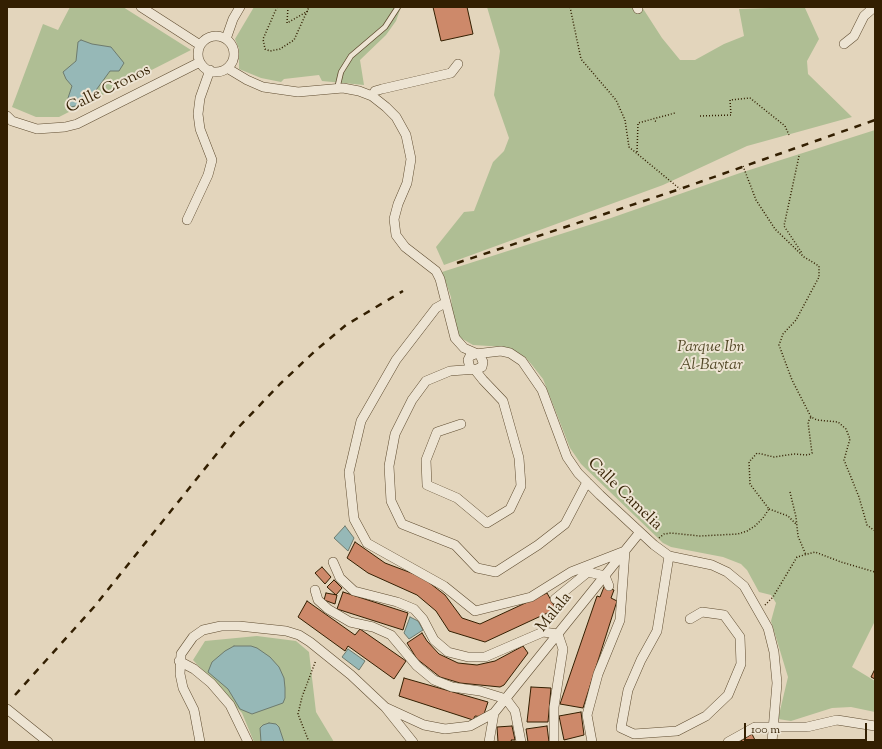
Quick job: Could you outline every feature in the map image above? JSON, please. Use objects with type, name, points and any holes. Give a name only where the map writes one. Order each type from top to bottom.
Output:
[{"type":"street","points":[[141,7],[200,44]]},
{"type":"street","points":[[226,39],[233,18],[240,7]]},
{"type":"street","points":[[844,44],[854,36],[864,16],[872,9],[875,9]]},
{"type":"street","points":[[215,36],[226,39],[230,43],[234,53],[233,59],[227,68],[216,72],[210,70],[200,62],[198,56],[200,44],[204,40],[215,36]]},
{"type":"street","name":"Calle Cronos","points":[[7,116],[12,121],[38,129],[65,127],[77,124],[200,62]]},
{"type":"street","points":[[372,96],[375,91],[451,73],[458,64]]},
{"type":"street","points":[[227,68],[246,80],[263,87],[298,92],[337,89],[359,91],[372,96],[396,117],[406,135],[411,159],[407,183],[398,204],[394,219],[396,235],[405,247],[436,271],[440,279],[455,338],[464,348],[482,357],[483,364],[480,368],[475,370],[450,370],[426,381],[412,400],[395,434],[389,466],[391,500],[402,524],[454,545],[477,568],[496,572],[538,545],[565,524],[587,482]]},
{"type":"street","points":[[187,220],[208,175],[212,160],[200,129],[198,114],[200,98],[210,70]]},
{"type":"street","points":[[445,303],[436,308],[396,360],[361,421],[349,472],[354,519],[367,543],[444,586],[475,611],[531,597],[571,572],[625,551],[620,620],[598,674],[587,715],[592,742]]},
{"type":"street","name":"Calle Camelia","points":[[477,354],[501,351],[510,353],[522,361],[542,390],[567,457],[578,473],[654,545],[669,556],[712,564],[727,572],[744,586],[768,628],[774,652],[777,683],[772,742]]},
{"type":"street","points":[[461,424],[437,432],[426,460],[427,485],[457,498],[487,523],[510,509],[521,486],[520,472],[518,458],[503,401],[475,370]]},
{"type":"street","name":"Malala","points":[[494,714],[640,532]]},
{"type":"street","points":[[669,556],[657,631],[641,660],[628,690],[621,728],[634,734],[677,730],[706,716],[728,695],[741,664],[740,637],[724,615],[702,612],[690,618]]},
{"type":"street","points":[[333,562],[340,578],[354,591],[397,602],[414,609],[422,619],[434,640],[448,652],[468,657],[485,657],[543,632],[558,634],[563,649],[554,707],[554,742]]},
{"type":"street","points":[[555,599],[588,572],[605,576],[609,586]]},
{"type":"street","points":[[315,590],[318,600],[328,609],[350,622],[373,627],[391,635],[417,666],[434,680],[452,687],[480,691],[506,698],[515,711],[521,742]]},
{"type":"street","points":[[200,742],[194,710],[182,681],[180,661],[184,647],[193,637],[203,630],[221,626],[239,626],[286,631],[299,635],[351,675],[385,707],[413,742]]},
{"type":"street","points":[[180,661],[194,669],[211,683],[230,704],[248,742]]},
{"type":"street","points":[[385,707],[424,725],[445,729],[470,726],[494,714]]},
{"type":"street","points":[[7,709],[48,742]]},
{"type":"street","points":[[489,742],[494,714]]},
{"type":"street","points":[[728,742],[755,727],[807,727],[837,720],[875,726]]},
{"type":"lane","points":[[337,89],[341,72],[351,56],[385,27],[398,7]]},
{"type":"path","points":[[277,7],[263,39],[265,49],[270,51],[280,49],[294,40],[310,7]]},
{"type":"path","points":[[288,7],[287,23],[308,11]]},
{"type":"path","points":[[570,7],[581,59],[616,100],[624,120],[629,147],[680,189]]},
{"type":"path","points":[[700,116],[731,115],[730,100],[750,98],[785,126],[789,135]]},
{"type":"path","points":[[637,152],[638,123],[675,113]]},
{"type":"path","points":[[799,156],[784,226],[804,257]]},
{"type":"path","points":[[743,166],[756,200],[775,229],[804,257],[819,266],[819,276],[796,320],[783,334],[780,345],[792,380],[812,417],[817,420],[838,422],[846,429],[850,439],[844,460],[859,496],[867,526],[875,531]]},
{"type":"path","points":[[797,525],[788,516],[769,509],[750,484],[748,462],[757,453],[774,457],[794,454],[808,455],[812,453],[808,422],[812,417]]},
{"type":"path","points":[[790,492],[798,536],[806,555]]},
{"type":"path","points":[[654,545],[664,534],[674,533],[700,536],[738,534],[747,531],[764,518],[769,509]]},
{"type":"path","points":[[759,611],[773,597],[797,557],[815,552],[841,562],[875,572]]},
{"type":"path","points":[[308,742],[298,714],[302,697],[316,660]]},
{"type":"green space","points":[[70,7],[123,7],[191,50],[59,117],[36,117],[12,107],[43,24],[58,30]]},
{"type":"green space","points":[[254,7],[401,7],[396,21],[386,35],[360,60],[364,85],[322,81],[319,75],[284,79],[281,82],[261,78],[239,69],[239,49],[235,39]]},
{"type":"green space","points":[[487,7],[642,7],[662,38],[680,60],[695,60],[724,44],[744,36],[739,9],[805,8],[819,39],[807,61],[808,74],[852,117],[747,146],[663,185],[444,265],[436,247],[464,212],[474,211],[493,162],[504,151],[509,138],[494,95],[500,51]]},
{"type":"green space","name":"Parque Ibn Al-Baytar","points":[[875,130],[875,621],[852,667],[875,681],[875,712],[851,707],[832,708],[791,721],[778,719],[788,677],[771,621],[776,603],[771,595],[759,592],[747,570],[741,564],[723,557],[671,547],[663,543],[581,464],[570,448],[543,379],[525,357],[505,347],[473,345],[459,337],[453,319],[451,297],[442,272],[611,218],[740,173]]},
{"type":"green space","points":[[257,636],[296,641],[309,652],[316,712],[334,742],[254,742],[242,713],[193,660],[205,641]]},
{"type":"water","points":[[81,40],[92,44],[111,47],[124,63],[119,71],[110,71],[84,104],[71,107],[67,101],[72,86],[66,79],[63,72],[76,61],[78,42]]},
{"type":"water","points":[[345,526],[354,538],[348,551],[334,538]]},
{"type":"water","points":[[410,617],[418,621],[423,630],[409,639],[404,633]]},
{"type":"water","points":[[234,646],[251,646],[257,648],[270,657],[279,667],[284,678],[285,698],[283,703],[252,714],[240,709],[228,689],[208,672],[212,662],[225,651]]},
{"type":"water","points":[[348,649],[365,661],[359,670],[342,657]]},
{"type":"water","points":[[269,723],[276,724],[279,727],[284,742],[261,742],[260,728]]},
{"type":"building","points":[[433,7],[467,7],[473,34],[441,41]]},
{"type":"building","points":[[355,542],[385,563],[422,577],[445,595],[462,618],[480,624],[547,593],[556,609],[485,642],[449,631],[436,611],[417,595],[368,573],[347,558]]},
{"type":"building","points":[[322,567],[331,577],[325,584],[315,573]]},
{"type":"building","points":[[334,580],[342,588],[336,595],[327,587]]},
{"type":"building","points":[[604,587],[614,590],[611,598],[617,601],[583,708],[560,704],[597,596],[600,597]]},
{"type":"building","points":[[343,592],[408,613],[403,630],[337,609]]},
{"type":"building","points":[[326,593],[337,595],[335,604],[324,600]]},
{"type":"building","points":[[307,601],[355,635],[360,629],[406,661],[394,679],[348,646],[345,651],[298,617]]},
{"type":"building","points":[[422,633],[439,654],[458,663],[477,665],[495,661],[523,646],[528,653],[504,685],[500,687],[460,683],[440,677],[417,659],[407,643]]},
{"type":"building","points":[[875,669],[875,679],[871,677]]},
{"type":"building","points":[[404,678],[488,702],[483,717],[475,716],[473,720],[399,696]]},
{"type":"building","points":[[531,687],[551,688],[548,722],[527,722]]},
{"type":"building","points":[[581,712],[584,735],[564,740],[559,716]]},
{"type":"building","points":[[512,726],[515,740],[511,740],[512,742],[498,742],[497,727]]},
{"type":"building","points":[[547,726],[549,742],[528,742],[526,729]]},
{"type":"building","points":[[752,734],[756,742],[739,742]]},
{"type":"railway","points":[[457,263],[680,189],[875,120]]},
{"type":"railway","points":[[15,695],[94,607],[235,431],[280,384],[315,351],[346,325],[403,291]]}]
